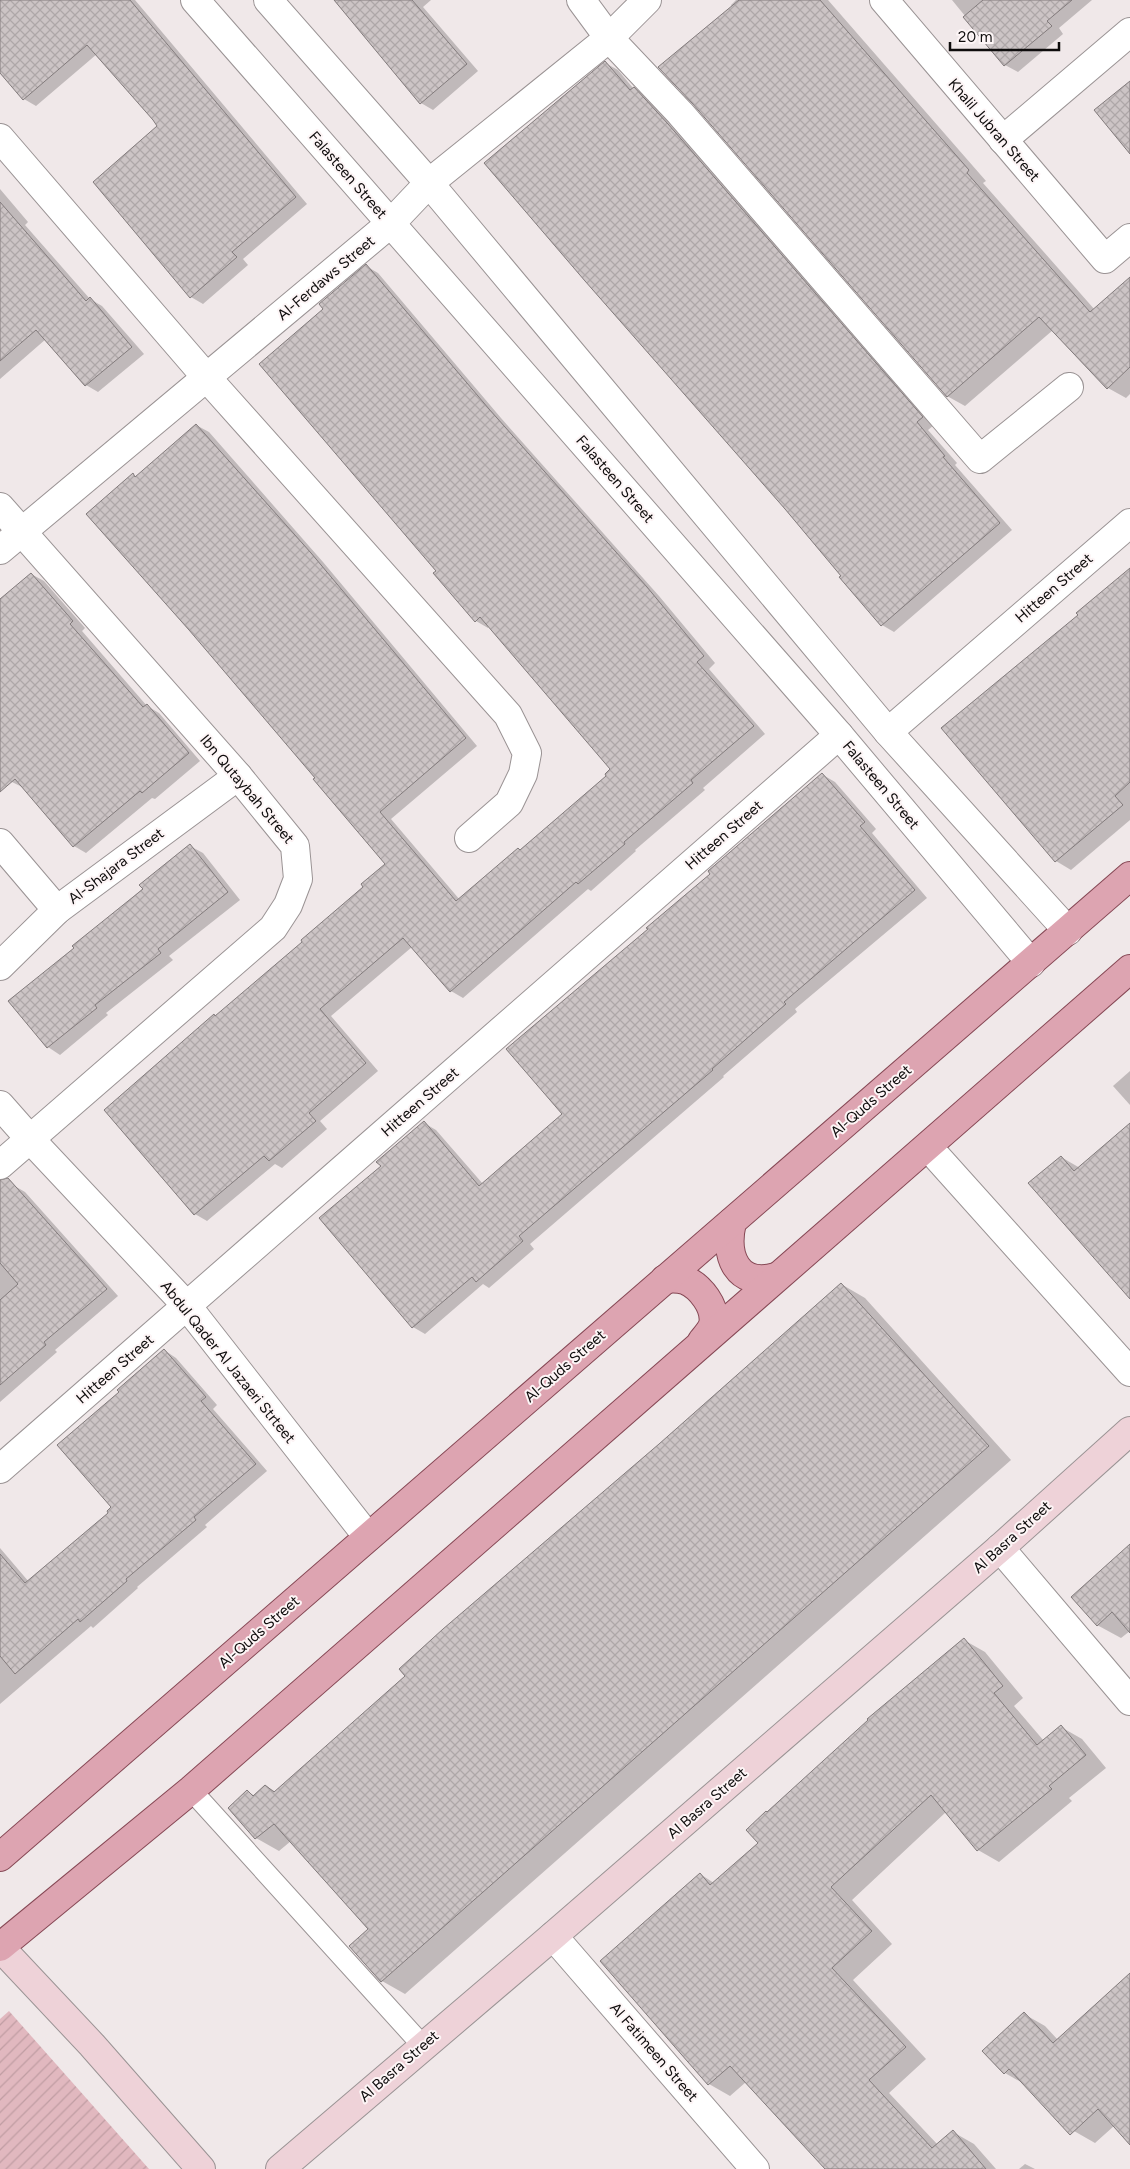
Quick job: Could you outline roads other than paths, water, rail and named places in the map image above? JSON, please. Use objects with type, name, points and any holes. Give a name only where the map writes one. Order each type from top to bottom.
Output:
[{"type":"main road","name":"Al-Quds Street","points":[[0,1857],[1130,876]]},
{"type":"main road","points":[[201,2169],[92,2046],[0,1947],[191,1790],[701,1342],[928,1147],[1130,969]]},
{"type":"main road","points":[[732,1222],[728,1240],[734,1262],[742,1272],[752,1279],[766,1280],[776,1277]]},
{"type":"main road","points":[[665,1279],[676,1278],[686,1280],[707,1299],[711,1308],[713,1324],[701,1342]]},
{"type":"main road","name":"Al Basra Street","points":[[280,2169],[553,1936],[1000,1548],[1130,1431]]},
{"type":"street","name":"Falasteen Street","points":[[195,0],[839,735],[1031,963]]},
{"type":"street","points":[[268,0],[430,183],[888,732],[1068,931]]},
{"type":"street","points":[[581,0],[609,38],[680,113],[980,458],[1070,387]]},
{"type":"street","name":"Al-Ferdaws Street","points":[[0,550],[391,223],[430,183],[609,38],[647,0]]},
{"type":"street","name":"Khalil Jubran Street","points":[[884,0],[1105,259],[1130,238]]},
{"type":"street","points":[[1003,140],[1130,32]]},
{"type":"street","points":[[0,138],[208,378],[508,715],[527,753],[523,774],[509,803],[469,838]]},
{"type":"street","name":"Ibn Qutaybah Street","points":[[0,507],[238,776],[295,846],[298,879],[288,906],[273,928],[0,1166]]},
{"type":"street","name":"Hitteen Street","points":[[888,732],[1130,523]]},
{"type":"street","name":"Hitteen Street","points":[[0,1469],[839,735]]},
{"type":"street","name":"Al-Shajara Street","points":[[0,966],[57,910],[238,776]]},
{"type":"street","points":[[0,843],[57,910]]},
{"type":"street","name":"Abdul Qader Al Jazaeri Strteet","points":[[0,1105],[187,1306],[368,1537]]},
{"type":"street","points":[[928,1147],[1130,1372]]},
{"type":"street","points":[[1000,1548],[1130,1701]]},
{"type":"street","name":"Al Fatimeen Street","points":[[553,1936],[755,2169]]},
{"type":"lane","points":[[191,1790],[423,2046]]}]
